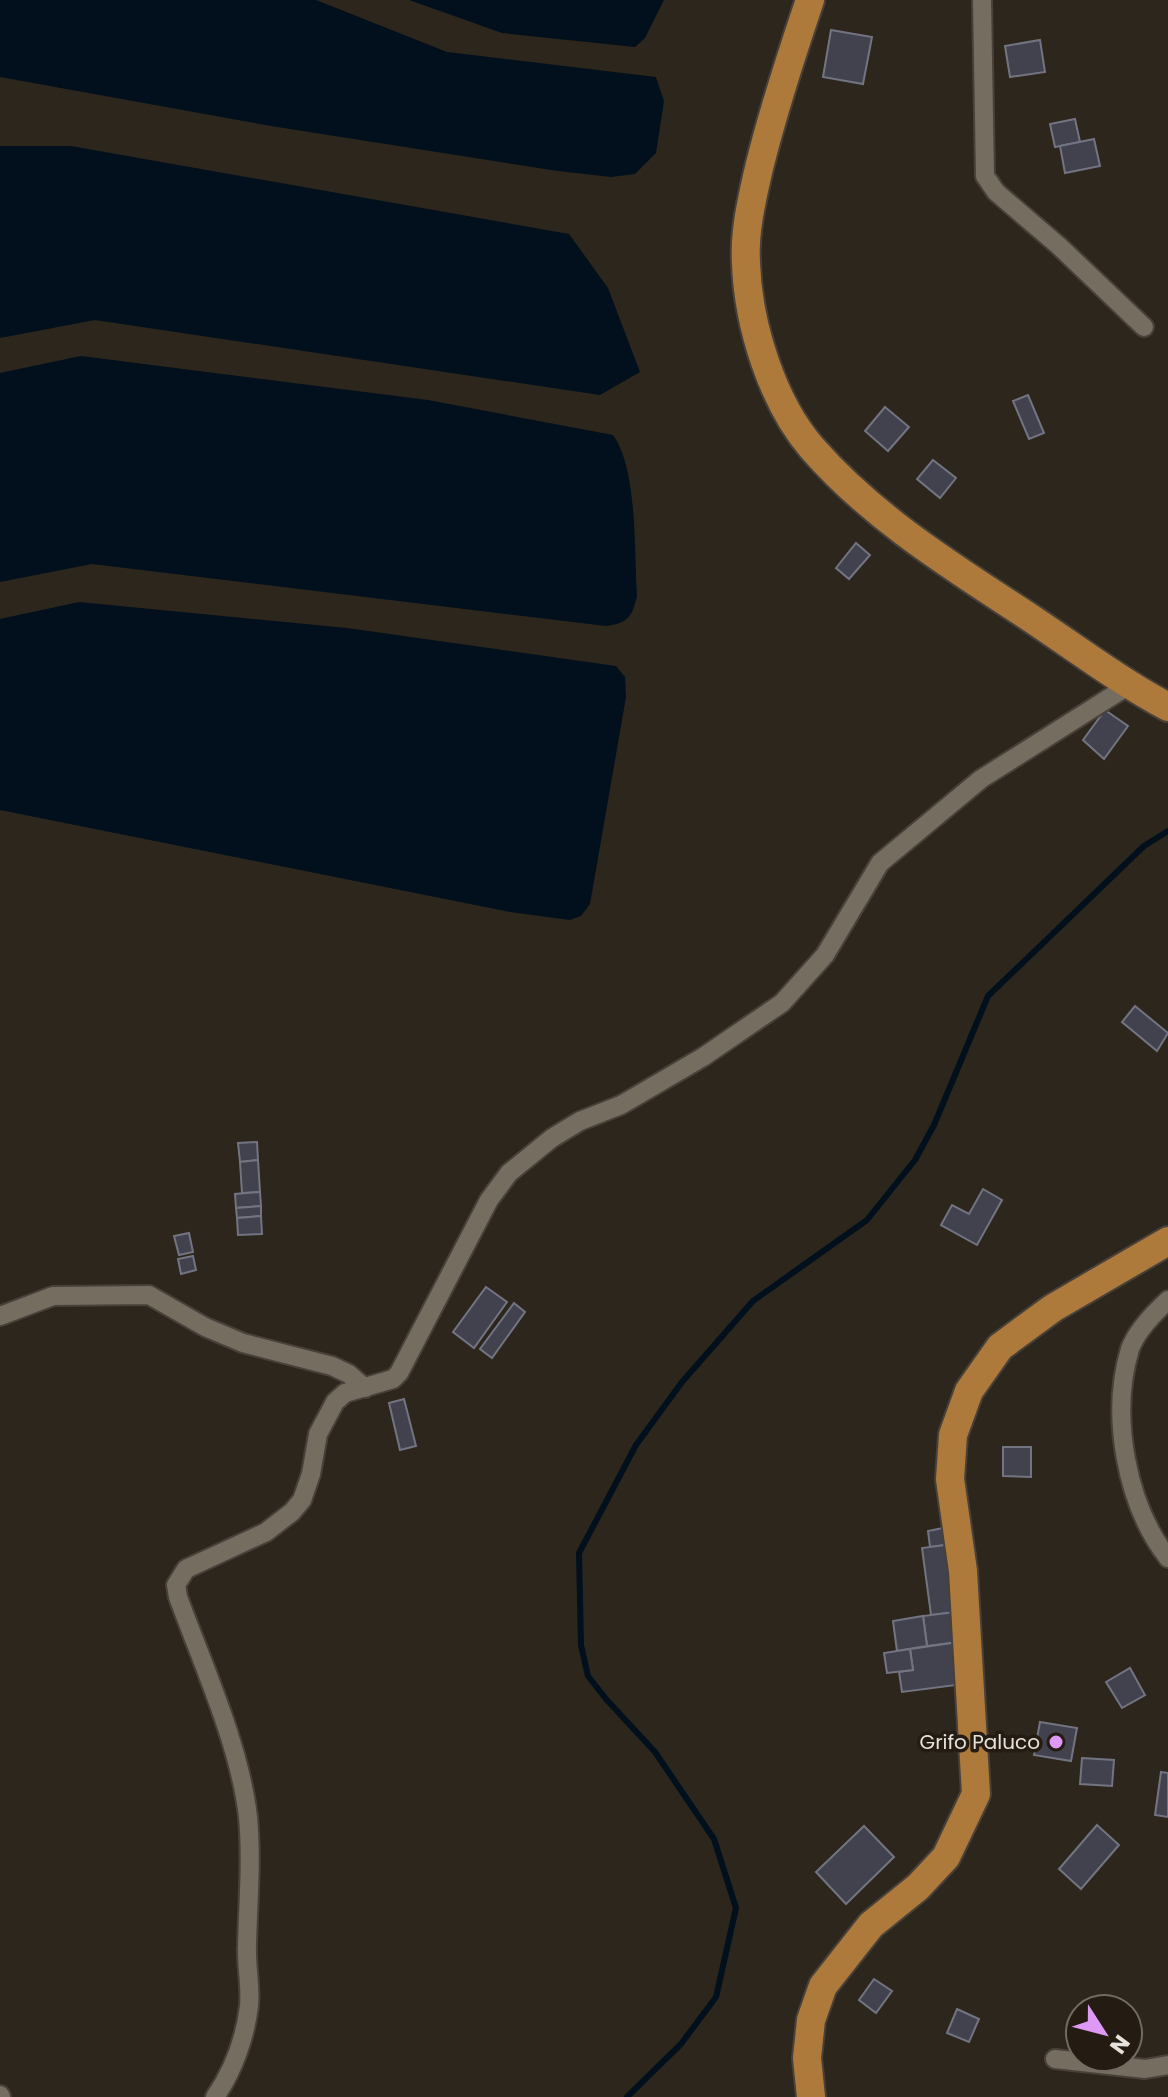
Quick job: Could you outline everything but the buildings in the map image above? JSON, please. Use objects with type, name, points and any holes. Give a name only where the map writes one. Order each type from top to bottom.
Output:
[{"type":"highway","points":[[810,0],[772,114],[749,211],[746,262],[751,313],[764,357],[786,408],[812,447],[880,514],[937,557],[1168,707]]},
{"type":"highway","points":[[811,2097],[807,2058],[811,2020],[823,1986],[871,1925],[918,1887],[946,1857],[976,1794],[963,1571],[950,1479],[953,1435],[969,1391],[1000,1347],[1053,1308],[1168,1241]]},
{"type":"street","points":[[982,0],[985,176],[996,192],[1059,246],[1144,327]]},
{"type":"street","points":[[215,2097],[226,2081],[236,2056],[249,2004],[248,1817],[240,1776],[217,1703],[178,1597],[176,1585],[186,1569],[266,1532],[302,1500],[311,1474],[318,1434],[328,1411],[345,1393],[393,1379],[399,1373],[489,1200],[509,1173],[571,1126],[621,1105],[690,1065],[782,1003],[825,955],[880,863],[981,779],[1131,684]]},
{"type":"street","points":[[0,1316],[53,1296],[149,1295],[205,1327],[243,1343],[332,1366],[349,1374],[365,1388]]},
{"type":"street","points":[[1168,1300],[1131,1346],[1123,1386],[1122,1417],[1122,1433],[1134,1488],[1154,1540],[1168,1558]]},
{"type":"street","points":[[1055,2059],[1145,2069],[1168,2065]]},
{"type":"water","points":[[0,0],[316,0],[447,52],[656,77],[664,101],[656,153],[635,174],[611,177],[558,171],[271,126],[0,77]]},
{"type":"water","points":[[409,0],[664,0],[645,38],[635,47],[502,33]]},
{"type":"water","points":[[0,146],[71,146],[569,234],[608,288],[640,372],[600,395],[95,320],[0,338]]},
{"type":"water","points":[[81,356],[428,400],[613,435],[627,468],[631,490],[637,596],[633,609],[624,621],[606,626],[92,564],[0,582],[0,373]]},
{"type":"water","points":[[79,602],[347,628],[616,666],[625,677],[626,697],[590,904],[581,916],[570,920],[510,912],[0,810],[0,619]]},
{"type":"waterway","points":[[627,2097],[681,2044],[716,1997],[736,1908],[714,1839],[655,1752],[588,1676],[581,1645],[579,1553],[636,1445],[682,1382],[753,1301],[867,1220],[915,1160],[934,1125],[988,996],[1144,846],[1168,831]]},
{"type":"place","name":"Grifo Paluco","points":[[1056,1742]]}]
